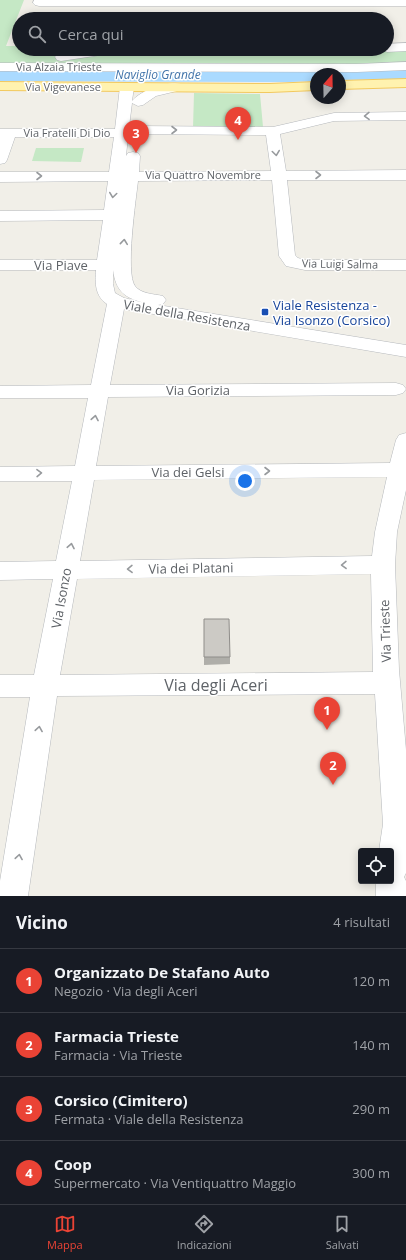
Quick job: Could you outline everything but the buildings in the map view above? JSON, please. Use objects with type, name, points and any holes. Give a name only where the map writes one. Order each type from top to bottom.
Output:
[{"type":"main road","points":[[346,85],[406,83]]},
{"type":"main road","name":"Via Vigevanese","points":[[0,86],[76,87],[133,94],[176,87],[310,86]]},
{"type":"street","points":[[40,2],[398,3],[406,16]]},
{"type":"street","points":[[394,48],[406,47]]},
{"type":"street","points":[[6,55],[28,62],[68,56]]},
{"type":"street","name":"Via Alzaia Trieste","points":[[0,67],[357,68],[406,66]]},
{"type":"street","name":"Viale della Resistenza","points":[[133,94],[113,265],[104,292],[110,299],[136,307],[406,351]]},
{"type":"street","name":"Via Fratelli Di Dio","points":[[4,133],[272,131],[334,116],[406,116]]},
{"type":"street","name":"Via Luigi Salma","points":[[272,131],[279,175],[287,256],[292,262],[305,266],[406,265]]},
{"type":"street","points":[[0,160],[4,133]]},
{"type":"street","name":"Via Quattro Novembre","points":[[0,177],[406,175]]},
{"type":"street","name":"Viale della Resistenza","points":[[123,176],[111,215],[113,265],[122,274],[124,286],[131,292],[145,298],[406,340]]},
{"type":"street","points":[[0,216],[111,215]]},
{"type":"street","name":"Via Piave","points":[[0,266],[113,265]]},
{"type":"street","name":"Via Isonzo","points":[[14,896],[45,686],[116,302]]},
{"type":"street","name":"Via Gorizia","points":[[0,392],[396,389]]},
{"type":"street","name":"Via Trieste","points":[[394,863],[402,837],[388,683],[383,565],[386,532],[406,440]]},
{"type":"street","name":"Via dei Gelsi","points":[[0,474],[399,470]]},
{"type":"street","name":"Via dei Platani","points":[[0,571],[383,565]]},
{"type":"street","name":"Via degli Aceri","points":[[0,686],[388,683]]},
{"type":"street","points":[[391,884],[391,896]]},
{"type":"green space","points":[[0,0],[24,0],[19,12],[12,12],[12,31],[6,46],[12,46],[12,56],[394,56],[394,48],[406,46],[406,63],[357,66],[0,64]]},
{"type":"green space","points":[[194,93],[260,94],[263,127],[193,128]]},
{"type":"green space","points":[[36,148],[84,148],[81,162],[32,161]]},
{"type":"water","name":"Naviglio Grande","points":[[0,70],[310,70],[310,81],[290,82],[0,81]]},
{"type":"water","points":[[346,70],[406,70],[406,79],[346,80]]},
{"type":"place","name":"Coop","points":[[238,140]]},
{"type":"place","name":"Corsico (Cimitero)","points":[[136,153]]},
{"type":"place","name":"Viale Resistenza - Via Isonzo (Corsico)","points":[[265,312]]},
{"type":"place","name":"Organizzato De Stafano Auto","points":[[327,730]]},
{"type":"place","name":"Farmacia Trieste","points":[[333,785]]}]
